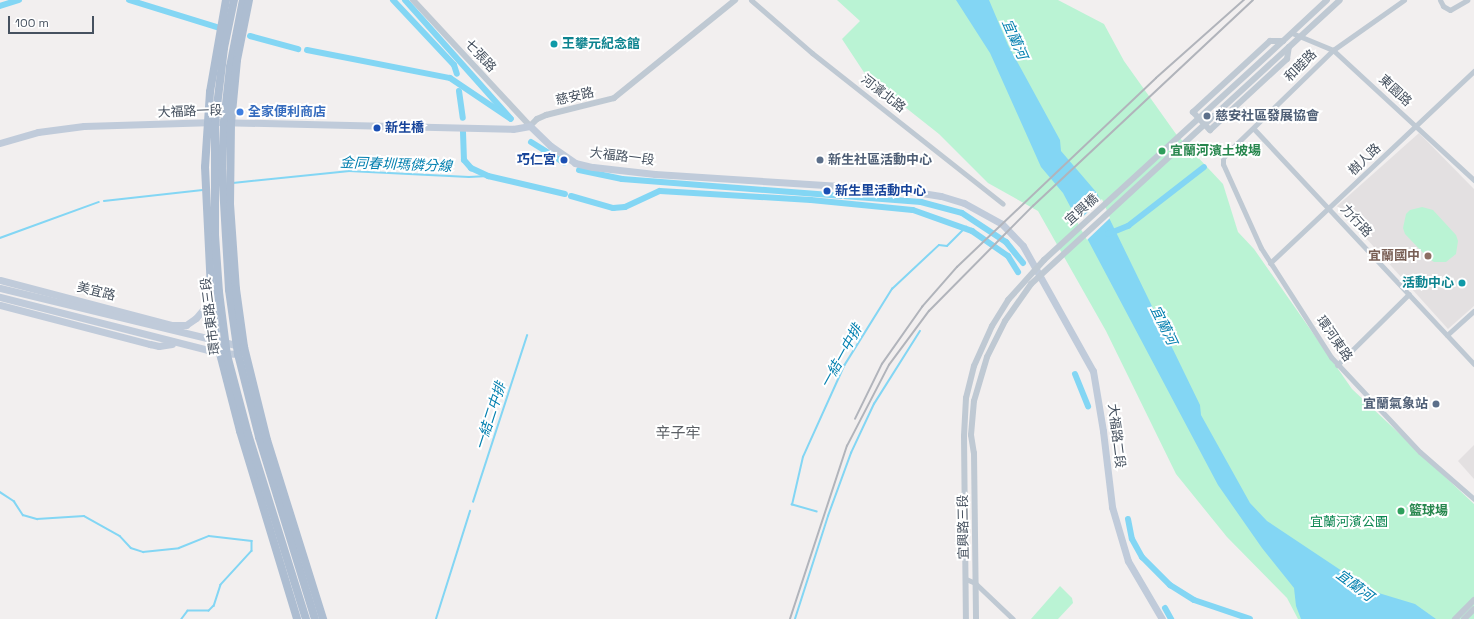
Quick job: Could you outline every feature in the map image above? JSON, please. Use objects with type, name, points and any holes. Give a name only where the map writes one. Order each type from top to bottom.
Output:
[{"type":"main road","name":"環市東路三段","points":[[226,0],[213,65],[211,122],[215,242],[226,343],[223,354],[240,431],[297,619]]},
{"type":"main road","name":"環市東路三段","points":[[234,0],[211,122],[205,168],[210,274],[217,342],[223,354],[306,619]]},
{"type":"main road","name":"環市東路三段","points":[[243,0],[230,68],[228,123],[232,240],[240,346],[267,440],[323,619]]},
{"type":"main road","name":"環市東路三段","points":[[228,123],[249,0]]},
{"type":"main road","name":"大福路一段","points":[[0,143],[61,128],[211,122],[513,129],[530,126],[551,146],[575,163],[593,167],[655,174],[902,190],[941,196],[964,203],[1002,224],[1014,234],[1033,261]]},
{"type":"main road","points":[[210,274],[215,242]]},
{"type":"main road","name":"大福路二段","points":[[1033,261],[1093,371],[1101,416],[1112,507],[1128,561],[1162,619]]},
{"type":"main road","name":"美宜路","points":[[0,280],[171,325],[186,325]]},
{"type":"main road","name":"美宜路","points":[[0,288],[217,342],[240,346]]},
{"type":"main road","points":[[186,325],[202,313],[207,305],[211,288]]},
{"type":"main road","points":[[0,297],[175,343],[223,354],[238,354]]},
{"type":"main road","points":[[0,305],[159,346],[175,343]]},
{"type":"main road","name":"環市東路三段","points":[[240,346],[238,354],[259,437],[315,619]]},
{"type":"street","name":"七張路","points":[[414,0],[530,126]]},
{"type":"street","name":"慈安路","points":[[530,126],[537,119],[603,102],[626,90],[735,0]]},
{"type":"street","name":"河濱北路","points":[[751,0],[812,52],[1003,204]]},
{"type":"street","name":"宜興橋","points":[[964,436],[966,398],[974,366],[992,326],[1008,300],[1044,260],[1327,0]]},
{"type":"street","name":"宜興橋","points":[[971,435],[974,402],[987,357],[1005,320],[1031,284],[1340,0]]},
{"type":"street","name":"和睦路","points":[[1222,158],[1254,129],[1333,50],[1404,0]]},
{"type":"street","points":[[1440,0],[1442,6],[1450,10],[1467,0]]},
{"type":"street","name":"東園路","points":[[1292,32],[1333,50],[1474,180]]},
{"type":"street","points":[[1283,41],[1270,41],[1194,112],[1210,130],[1287,59],[1289,47]]},
{"type":"street","name":"樹人路","points":[[1270,263],[1330,209],[1474,71]]},
{"type":"street","points":[[1202,104],[1219,122]]},
{"type":"street","name":"力行路","points":[[1254,129],[1474,364]]},
{"type":"street","name":"環河東路","points":[[1222,158],[1242,210],[1270,263],[1337,364],[1420,452],[1474,499]]},
{"type":"street","points":[[1337,364],[1409,294]]},
{"type":"street","points":[[1447,335],[1474,311]]},
{"type":"street","points":[[176,332],[186,325]]},
{"type":"street","name":"宜興路三段","points":[[971,435],[974,453],[976,619]]},
{"type":"street","name":"宜興路三段","points":[[964,436],[966,619]]},
{"type":"street","points":[[966,579],[975,582],[1013,619]]},
{"type":"street","points":[[1455,619],[1474,600]]},
{"type":"street","points":[[1464,619],[1474,609]]},
{"type":"shaded area","name":"宜蘭國中","points":[[1419,133],[1474,189],[1474,306],[1448,329],[1337,206]]},
{"type":"shaded area","points":[[1474,445],[1474,479],[1458,461]]},
{"type":"green space","name":"宜蘭河濱公園","points":[[837,0],[1058,0],[1104,24],[1124,61],[1176,134],[1223,184],[1238,232],[1254,249],[1352,389],[1474,504],[1474,619],[1298,619],[1287,598],[1227,537],[1176,474],[1106,331],[1038,211],[988,183],[939,134],[867,77],[842,39],[860,21]]},
{"type":"green space","points":[[1422,207],[1433,210],[1456,235],[1458,241],[1456,254],[1446,262],[1434,262],[1428,258],[1405,234],[1403,228],[1406,214],[1410,210]]},
{"type":"green space","points":[[1060,586],[1072,598],[1073,603],[1058,619],[1031,619]]},
{"type":"water","name":"宜蘭河","points":[[956,0],[989,0],[1008,45],[1060,140],[1061,151],[1097,193],[1200,405],[1201,415],[1250,503],[1267,521],[1372,591],[1415,604],[1436,619],[1301,619],[1296,606],[1294,588],[1262,548],[1218,485],[1063,193],[1041,167],[990,53]]},
{"type":"pier","points":[[1102,199],[1110,218],[1087,240],[1077,222]]},
{"type":"waterway","points":[[0,6],[19,0]]},
{"type":"waterway","points":[[129,0],[217,27]]},
{"type":"waterway","points":[[393,0],[454,65],[457,74]]},
{"type":"waterway","points":[[405,0],[511,119]]},
{"type":"waterway","points":[[250,36],[298,49]]},
{"type":"waterway","points":[[307,50],[450,78],[511,119]]},
{"type":"waterway","points":[[459,91],[463,118]]},
{"type":"waterway","points":[[463,132],[464,160],[471,168],[488,176],[565,194]]},
{"type":"waterway","points":[[531,142],[564,163]]},
{"type":"waterway","points":[[1108,234],[1128,226],[1204,167]]},
{"type":"waterway","points":[[579,170],[622,179],[921,202],[962,213],[1006,242],[1023,263]]},
{"type":"waterway","name":"金同春圳瑪僯分線","points":[[233,183],[349,171],[469,177],[488,176]]},
{"type":"waterway","name":"金同春圳瑪僯分線","points":[[104,201],[202,190]]},
{"type":"waterway","points":[[571,196],[613,208],[625,207],[660,191],[811,200],[913,210],[972,231],[1008,256],[1018,272]]},
{"type":"waterway","name":"金同春圳瑪僯分線","points":[[0,238],[99,202]]},
{"type":"waterway","name":"一結一中排","points":[[817,512],[792,505],[803,457],[844,366],[892,289],[939,245],[947,246],[966,227]]},
{"type":"waterway","points":[[828,516],[851,453],[874,404],[920,331]]},
{"type":"waterway","name":"一結二中排","points":[[473,502],[527,336]]},
{"type":"waterway","points":[[1075,374],[1088,406]]},
{"type":"waterway","points":[[0,492],[14,501],[23,515],[37,519],[84,516],[120,536],[131,548],[143,552],[179,548],[209,536],[252,541],[252,551],[221,585],[214,606],[209,611],[188,611],[182,619]]},
{"type":"waterway","name":"一結二中排","points":[[436,619],[470,511]]},
{"type":"waterway","name":"一結一中排","points":[[795,619],[828,516]]},
{"type":"waterway","points":[[1128,519],[1132,539],[1142,557],[1170,585],[1194,600],[1250,619]]},
{"type":"waterway","points":[[1165,608],[1171,619]]},
{"type":"railway","points":[[855,419],[882,364],[922,307],[957,267],[1156,78],[1244,0]]},
{"type":"railway","points":[[790,619],[847,446],[889,365],[929,311],[1033,206],[1253,0]]},
{"type":"place","name":"王攀元紀念館","points":[[554,44]]},
{"type":"place","name":"全家便利商店","points":[[240,112]]},
{"type":"place","name":"慈安社區發展協會","points":[[1207,116]]},
{"type":"place","name":"新生橋","points":[[377,128]]},
{"type":"place","name":"宜蘭河濱土坡場","points":[[1162,151]]},
{"type":"place","name":"巧仁宮","points":[[564,160]]},
{"type":"place","name":"新生社區活動中心","points":[[820,160]]},
{"type":"place","name":"新生里活動中心","points":[[827,191]]},
{"type":"place","name":"宜蘭國中","points":[[1428,256]]},
{"type":"place","name":"活動中心","points":[[1462,283]]},
{"type":"place","name":"宜蘭氣象站","points":[[1436,404]]},
{"type":"place","name":"籃球場","points":[[1401,511]]},
{"type":"district","name":"辛子牢","points":[[678,433]]}]
